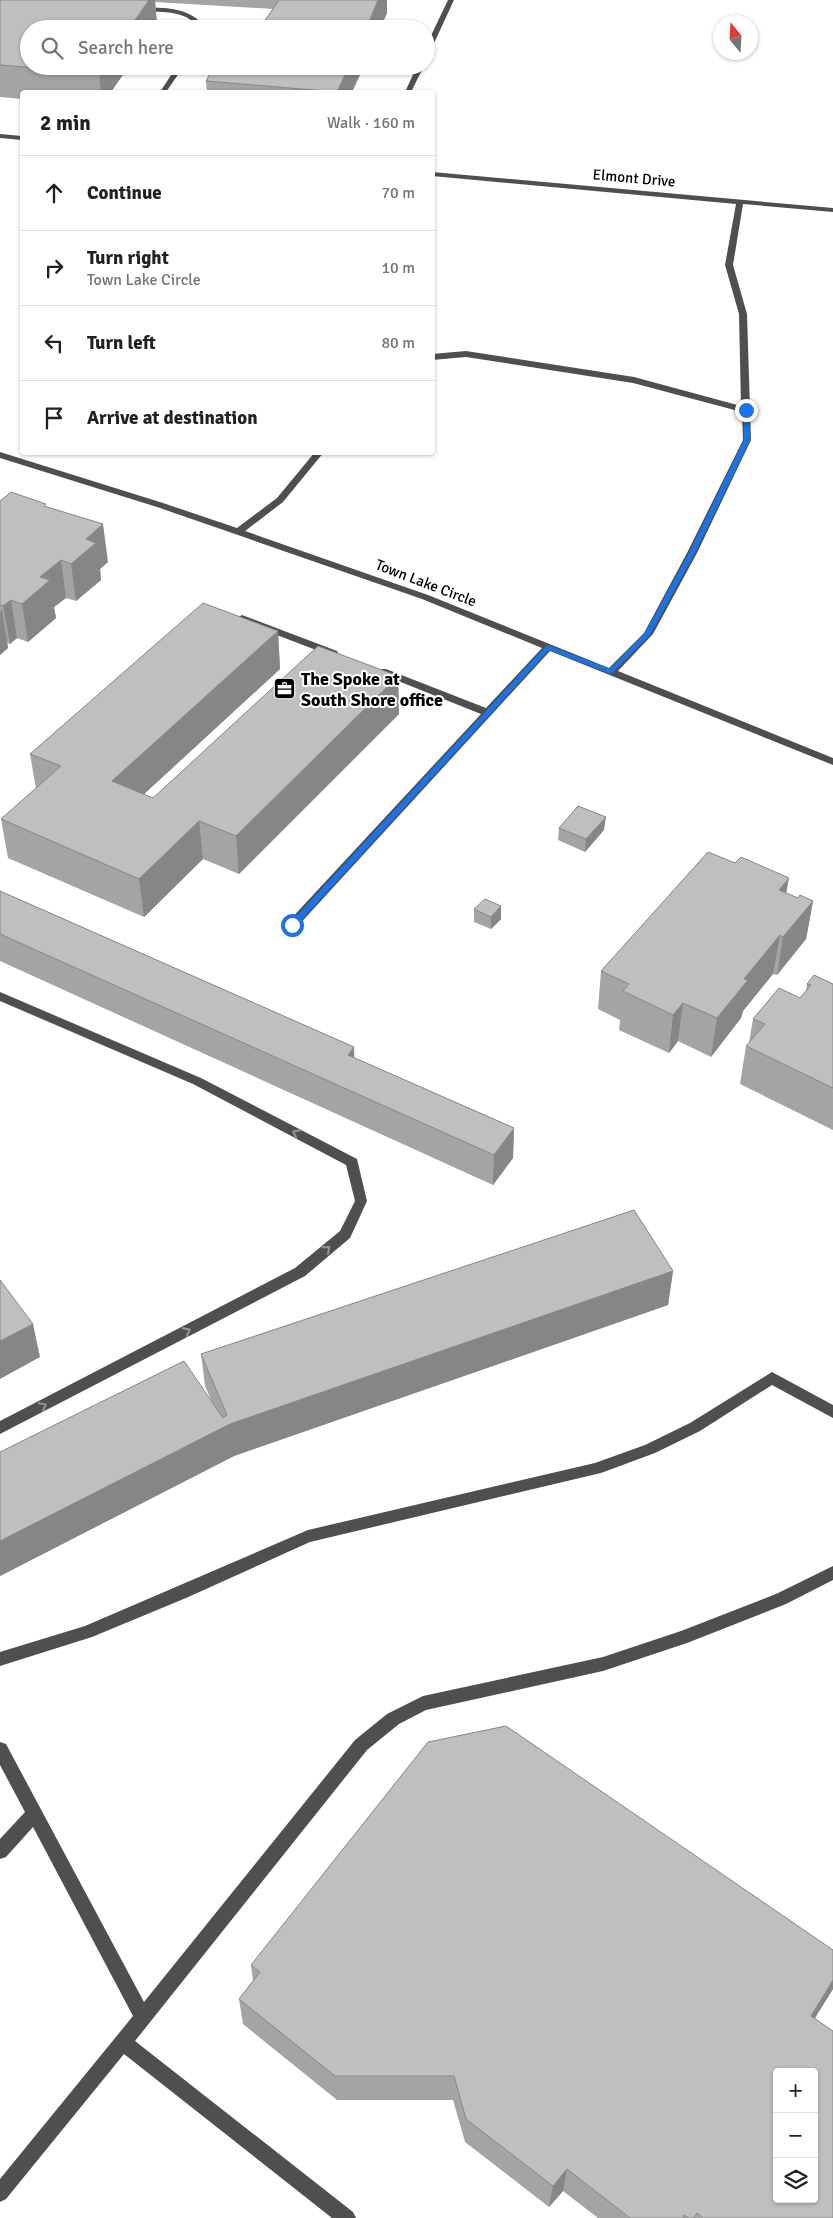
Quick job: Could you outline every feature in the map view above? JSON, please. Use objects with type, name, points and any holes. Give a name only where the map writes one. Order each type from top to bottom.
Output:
[{"type":"street","points":[[435,35],[451,0]]},
{"type":"street","points":[[127,8],[176,11],[196,20]]},
{"type":"street","points":[[164,90],[175,75]]},
{"type":"street","points":[[409,90],[416,75]]},
{"type":"street","points":[[0,136],[20,138]]},
{"type":"street","name":"Elmont Drive","points":[[435,174],[833,210]]},
{"type":"street","points":[[611,672],[648,634],[692,553],[747,440],[743,314],[728,265],[740,202]]},
{"type":"street","points":[[435,357],[466,354],[634,380],[746,410]]},
{"type":"street","name":"Town Lake Circle","points":[[0,455],[160,505],[425,597],[833,762]]},
{"type":"street","points":[[238,532],[280,500],[318,455]]},
{"type":"street","points":[[242,618],[343,656]]},
{"type":"street","points":[[292,925],[548,648]]},
{"type":"street","points":[[370,667],[489,712]]},
{"type":"street","points":[[0,996],[197,1081],[352,1162],[361,1201],[345,1234],[300,1272],[0,1428]]},
{"type":"street","points":[[0,1659],[87,1632],[181,1594],[308,1536],[596,1468],[650,1449],[695,1427],[772,1378],[833,1412]]},
{"type":"street","points":[[0,2194],[360,1745],[393,1719],[423,1703],[603,1664],[682,1638],[781,1600],[833,1573]]},
{"type":"street","points":[[0,1749],[143,2017]]},
{"type":"street","points":[[0,1851],[35,1813]]},
{"type":"street","points":[[123,2042],[347,2218]]},
{"type":"building","points":[[0,0],[149,0],[135,20],[20,20],[20,67],[0,65]]},
{"type":"building","points":[[279,0],[378,0],[370,20],[265,20]]},
{"type":"building","points":[[209,75],[345,75],[338,90],[313,90],[206,81]]},
{"type":"building","points":[[11,492],[46,504],[44,506],[103,524],[86,539],[96,543],[71,564],[61,560],[40,577],[50,580],[22,604],[11,600],[3,606],[0,605],[0,501]]},
{"type":"building","points":[[203,603],[278,631],[112,781],[153,798],[318,646],[398,676],[236,836],[199,821],[139,879],[1,819],[61,766],[30,754]]},
{"type":"building","points":[[578,806],[606,817],[586,839],[559,828]]},
{"type":"building","points":[[708,852],[735,863],[741,857],[789,878],[779,890],[798,898],[800,895],[813,901],[783,937],[780,935],[744,979],[748,980],[717,1018],[683,1003],[673,1015],[623,991],[629,984],[601,971]]},
{"type":"building","points":[[0,891],[354,1047],[348,1055],[514,1128],[494,1155],[0,934]]},
{"type":"building","points":[[485,899],[501,906],[491,917],[474,909]]},
{"type":"building","points":[[814,975],[833,984],[833,1088],[746,1046],[765,1024],[753,1019],[779,988],[800,998],[811,985],[807,984]]},
{"type":"building","points":[[634,1210],[673,1271],[230,1424],[0,1541],[0,1452],[184,1361],[223,1418],[227,1415],[201,1354]]},
{"type":"building","points":[[0,1280],[33,1324],[0,1341]]},
{"type":"building","points":[[506,1726],[833,1950],[833,1980],[811,2016],[833,2031],[833,2218],[703,2218],[697,2213],[694,2218],[684,2215],[683,2218],[630,2218],[567,2169],[553,2186],[466,2119],[454,2076],[335,2076],[239,1999],[260,1972],[251,1965],[428,1742]]},
{"type":"place","name":"The Spoke at South Shore office","points":[[285,689]]},
{"type":"route","points":[[292,925],[548,648],[611,672],[648,634],[692,553],[747,440],[746,410]]}]
